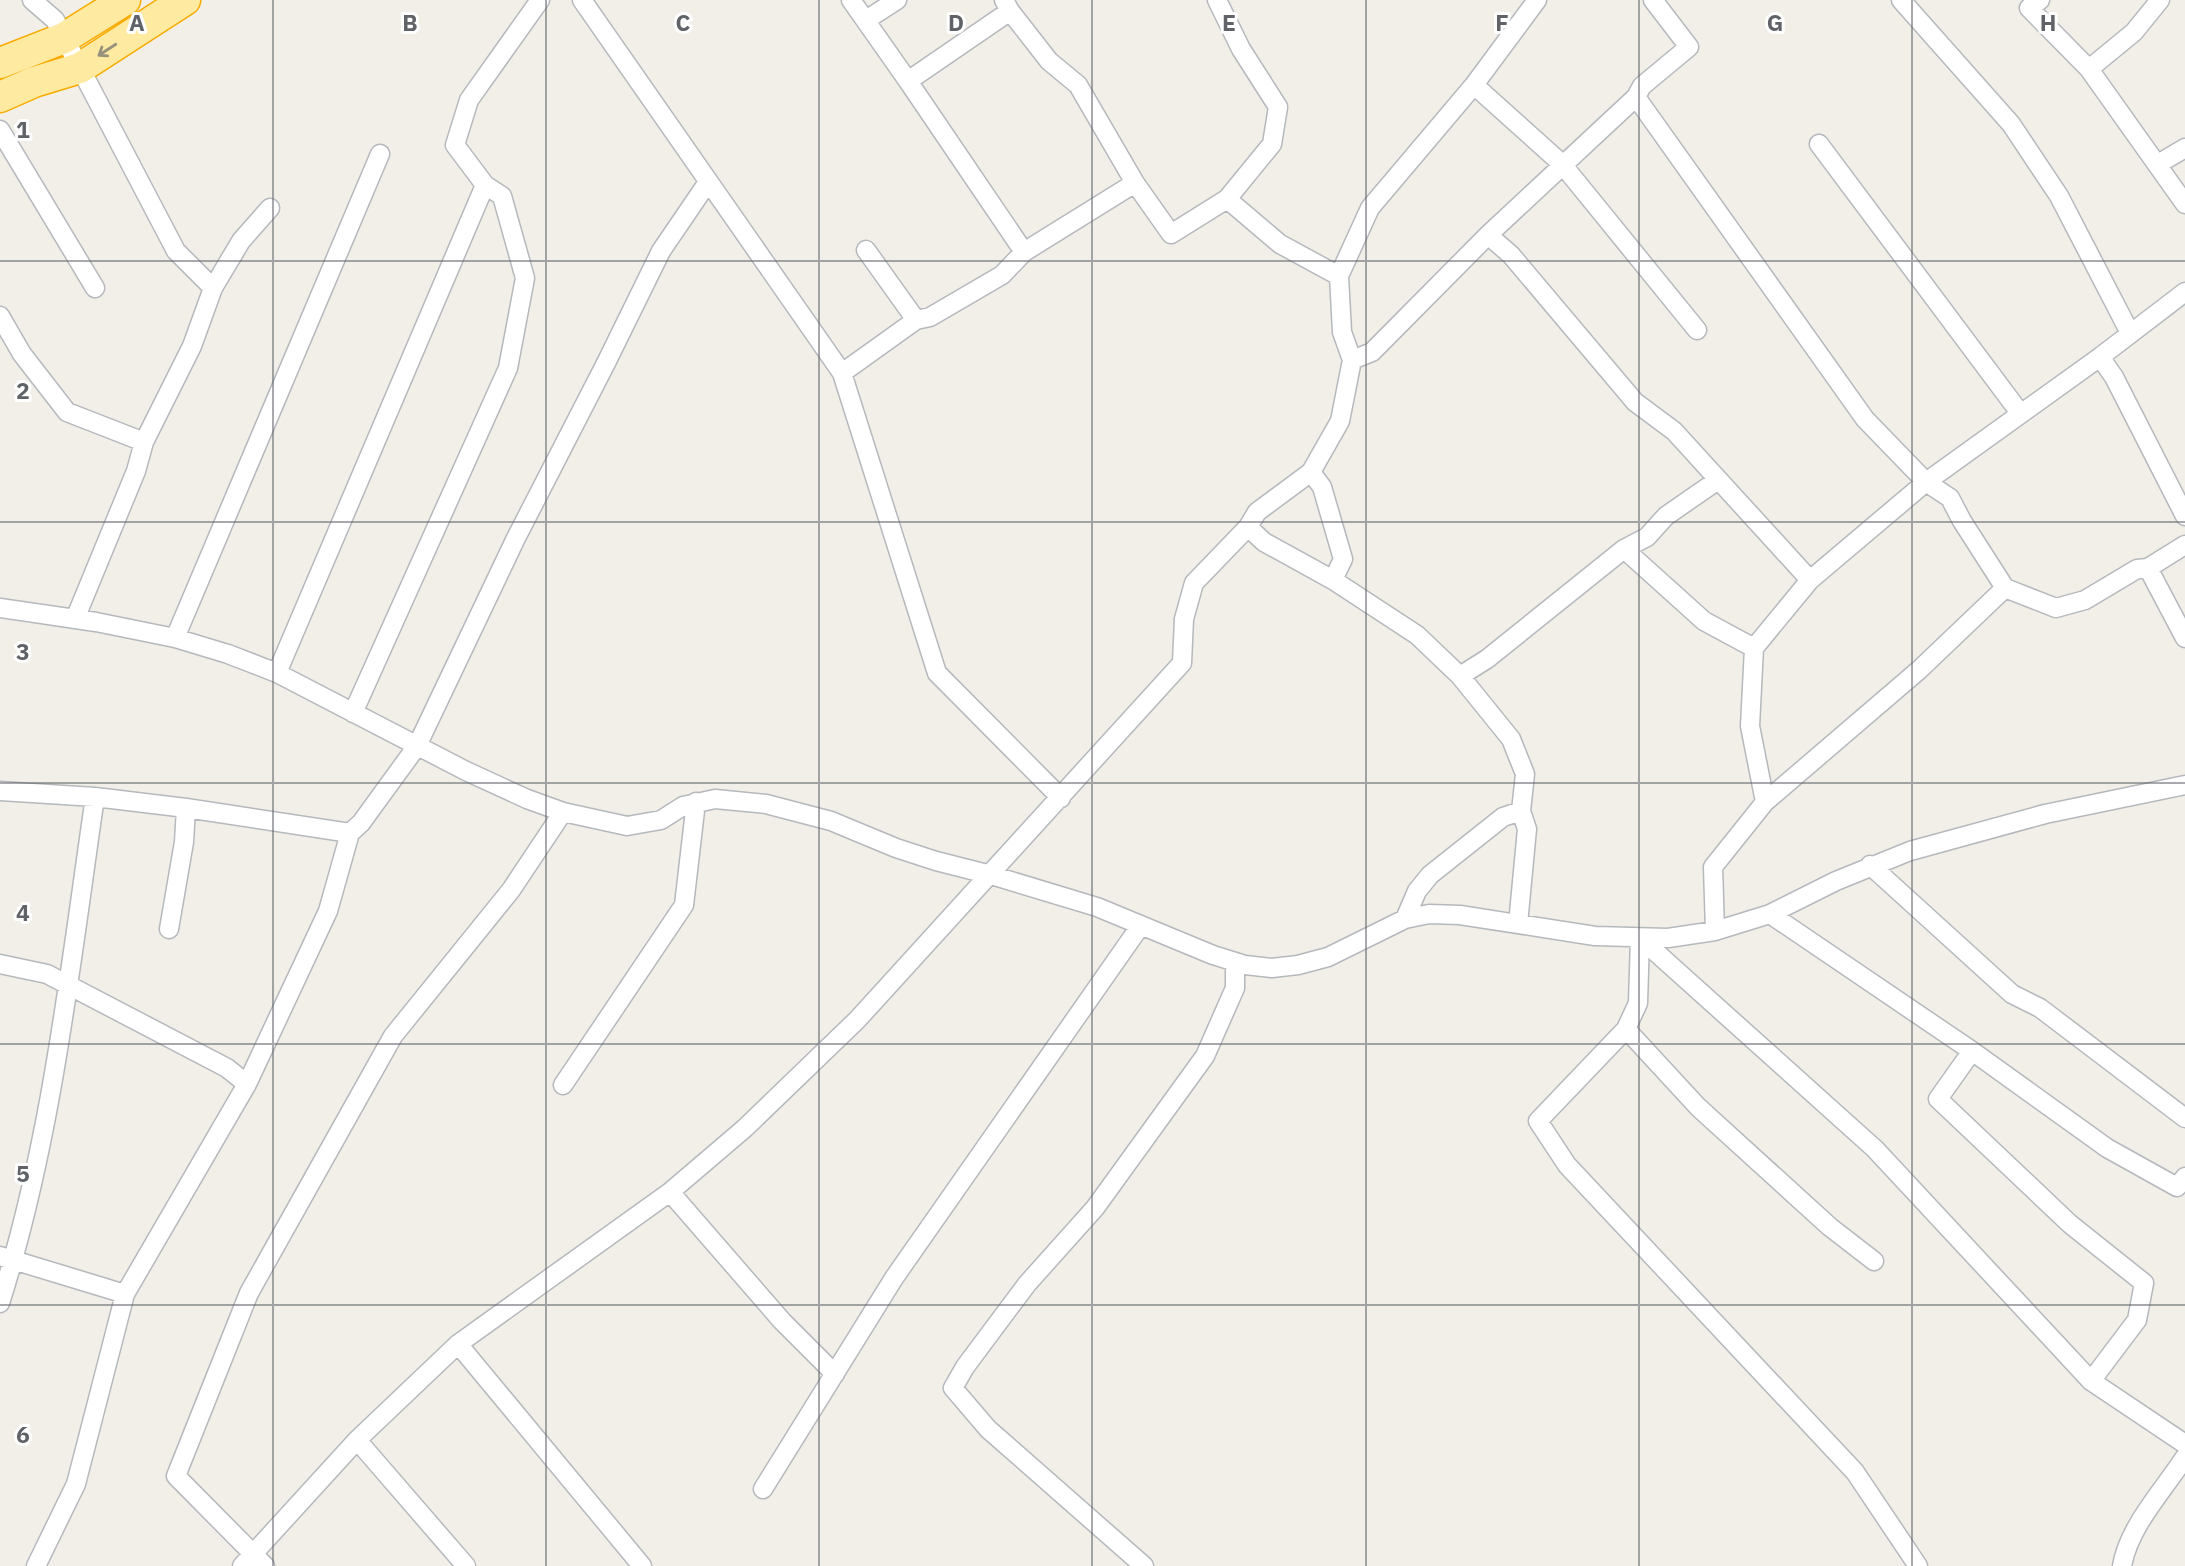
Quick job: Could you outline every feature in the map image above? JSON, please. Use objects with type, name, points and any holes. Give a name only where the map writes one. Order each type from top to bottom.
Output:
[{"type":"highway","points":[[0,63],[64,38],[125,0]]},
{"type":"highway","points":[[0,97],[34,82],[80,68],[185,0]]},
{"type":"street","points":[[32,0],[55,20],[176,251],[213,288]]},
{"type":"street","points":[[353,713],[508,368],[525,278],[502,196],[485,185],[455,145],[469,100],[540,0]]},
{"type":"street","points":[[582,0],[842,373],[937,673],[1061,798]]},
{"type":"street","points":[[851,0],[1024,252]]},
{"type":"street","points":[[866,20],[897,0]]},
{"type":"street","points":[[908,81],[1007,5],[1049,61],[1078,85],[1135,183],[1171,234],[1227,200],[1272,144],[1278,107],[1241,49],[1217,0]]},
{"type":"street","points":[[563,813],[510,890],[393,1036],[249,1293],[176,1476],[254,1562],[357,1440],[458,1344],[670,1192],[745,1128],[857,1020],[1182,663],[1184,619],[1194,583],[1248,527],[1257,512],[1311,472],[1340,421],[1352,360],[1342,332],[1339,276],[1370,208],[1474,85],[1537,0]]},
{"type":"street","points":[[1352,360],[1372,352],[1488,235],[1636,97],[1642,86],[1689,47],[1653,0]]},
{"type":"street","points":[[1901,0],[2011,124],[2059,196],[2130,332]]},
{"type":"street","points":[[2040,0],[2029,8],[2089,69],[2185,204]]},
{"type":"street","points":[[2089,69],[2134,32],[2160,0]]},
{"type":"street","points":[[1474,85],[1562,164],[1697,330]]},
{"type":"street","points":[[1636,97],[1865,419],[1926,482],[1950,499],[2005,588],[2056,608],[2085,600],[2137,569],[2148,568],[2185,545]]},
{"type":"street","points":[[0,130],[95,288]]},
{"type":"street","points":[[1819,144],[2020,413]]},
{"type":"street","points":[[2158,164],[2185,148]]},
{"type":"street","points":[[175,638],[380,154]]},
{"type":"street","points":[[36,1566],[76,1484],[125,1294],[247,1084],[328,911],[350,833],[361,823],[417,746],[515,540],[661,251],[708,182]]},
{"type":"street","points":[[842,373],[916,320],[930,317],[1002,275],[1024,252],[1135,183]]},
{"type":"street","points":[[276,673],[485,185]]},
{"type":"street","points":[[1227,200],[1280,244],[1339,276]]},
{"type":"street","points":[[75,619],[136,471],[144,442],[192,346],[213,288],[241,241],[270,208]]},
{"type":"street","points":[[1488,235],[1511,255],[1635,401],[1674,431],[1810,580]]},
{"type":"street","points":[[866,250],[916,320]]},
{"type":"street","points":[[1765,802],[1750,726],[1754,648],[1810,580],[1926,482],[2185,294]]},
{"type":"street","points":[[0,316],[22,354],[67,412],[144,442]]},
{"type":"street","points":[[2099,357],[2115,377],[2185,516]]},
{"type":"street","points":[[1311,472],[1322,487],[1343,559],[1333,580]]},
{"type":"street","points":[[1460,676],[1487,659],[1624,549],[1647,537],[1666,516],[1717,481]]},
{"type":"street","points":[[1248,527],[1264,542],[1333,580],[1417,635],[1460,676],[1511,739],[1525,774],[1521,811],[1527,829],[1518,924]]},
{"type":"street","points":[[1624,549],[1704,621],[1754,648]]},
{"type":"street","points":[[2148,568],[2185,638]]},
{"type":"street","points":[[1714,931],[1713,867],[1765,802],[1919,670],[2005,588]]},
{"type":"street","points":[[0,608],[175,638],[228,654],[276,673],[417,746],[527,799],[563,813],[627,826],[661,821],[683,806],[696,802],[715,799],[766,804],[831,821],[926,858],[1097,907],[1235,962],[1272,968],[1328,957],[1405,919],[1429,914],[1460,915],[1595,936],[1668,938],[1714,931],[1770,914],[1870,865],[1910,851],[2045,814],[2185,785]]},
{"type":"street","points":[[0,791],[95,797],[350,833]]},
{"type":"street","points":[[0,1303],[7,1257],[46,1122],[95,797]]},
{"type":"street","points":[[564,1084],[684,905],[696,802]]},
{"type":"street","points":[[169,929],[184,842],[186,808]]},
{"type":"street","points":[[1405,919],[1417,891],[1430,874],[1503,817],[1521,811]]},
{"type":"street","points":[[1870,865],[2012,994],[2040,1008],[2185,1118]]},
{"type":"street","points":[[1770,914],[1972,1051],[2107,1148],[2176,1186],[2185,1177]]},
{"type":"street","points":[[763,1489],[894,1278],[1141,925]]},
{"type":"street","points":[[1640,938],[1638,1003],[1626,1029],[1538,1121],[1567,1165],[1855,1472],[1918,1566]]},
{"type":"street","points":[[1640,938],[1875,1149],[2091,1381],[2185,1444]]},
{"type":"street","points":[[1144,1566],[988,1429],[953,1388],[965,1367],[1027,1284],[1095,1208],[1205,1056],[1235,988],[1235,962]]},
{"type":"street","points":[[0,964],[47,974],[227,1068],[247,1084]]},
{"type":"street","points":[[1626,1029],[1699,1107],[1830,1227],[1874,1261]]},
{"type":"street","points":[[1972,1051],[1938,1099],[2070,1224],[2144,1283],[2137,1320],[2091,1381]]},
{"type":"street","points":[[670,1192],[782,1321],[835,1374]]},
{"type":"street","points":[[7,1257],[125,1294]]},
{"type":"street","points":[[458,1344],[642,1566]]},
{"type":"street","points":[[357,1440],[466,1566]]},
{"type":"street","points":[[2122,1566],[2124,1551],[2136,1530],[2185,1457]]}]
